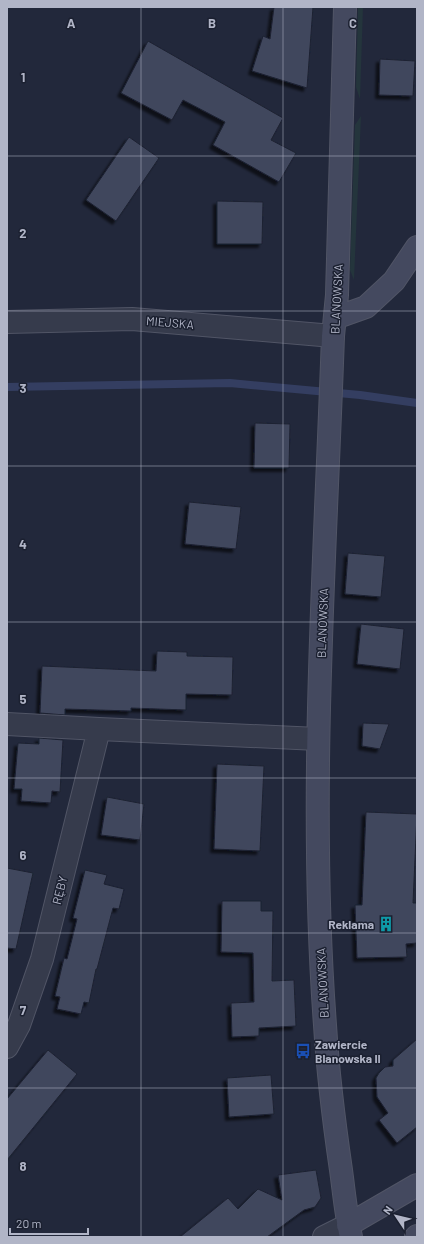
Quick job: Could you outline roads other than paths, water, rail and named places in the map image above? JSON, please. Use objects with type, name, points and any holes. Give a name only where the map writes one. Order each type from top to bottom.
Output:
[{"type":"street","name":"BLANOWSKA","points":[[345,7],[337,295],[330,410],[318,738],[317,828],[323,1000],[335,1129],[350,1231]]},
{"type":"street","points":[[334,327],[366,307],[394,281],[417,248]]},
{"type":"street","name":"MIEJSKA","points":[[7,322],[132,319],[334,327]]},
{"type":"street","points":[[7,724],[318,738]]},
{"type":"street","name":"RĘBY","points":[[7,1047],[19,1025],[42,959],[99,729]]},
{"type":"street","points":[[324,1237],[350,1231],[417,1185]]},
{"type":"waterway","points":[[7,387],[230,383],[360,395],[417,403]]},
{"type":"place","name":"Reklama","points":[[386,924]]},
{"type":"place","name":"Zawiercie Blanowska II","points":[[303,1051]]}]
